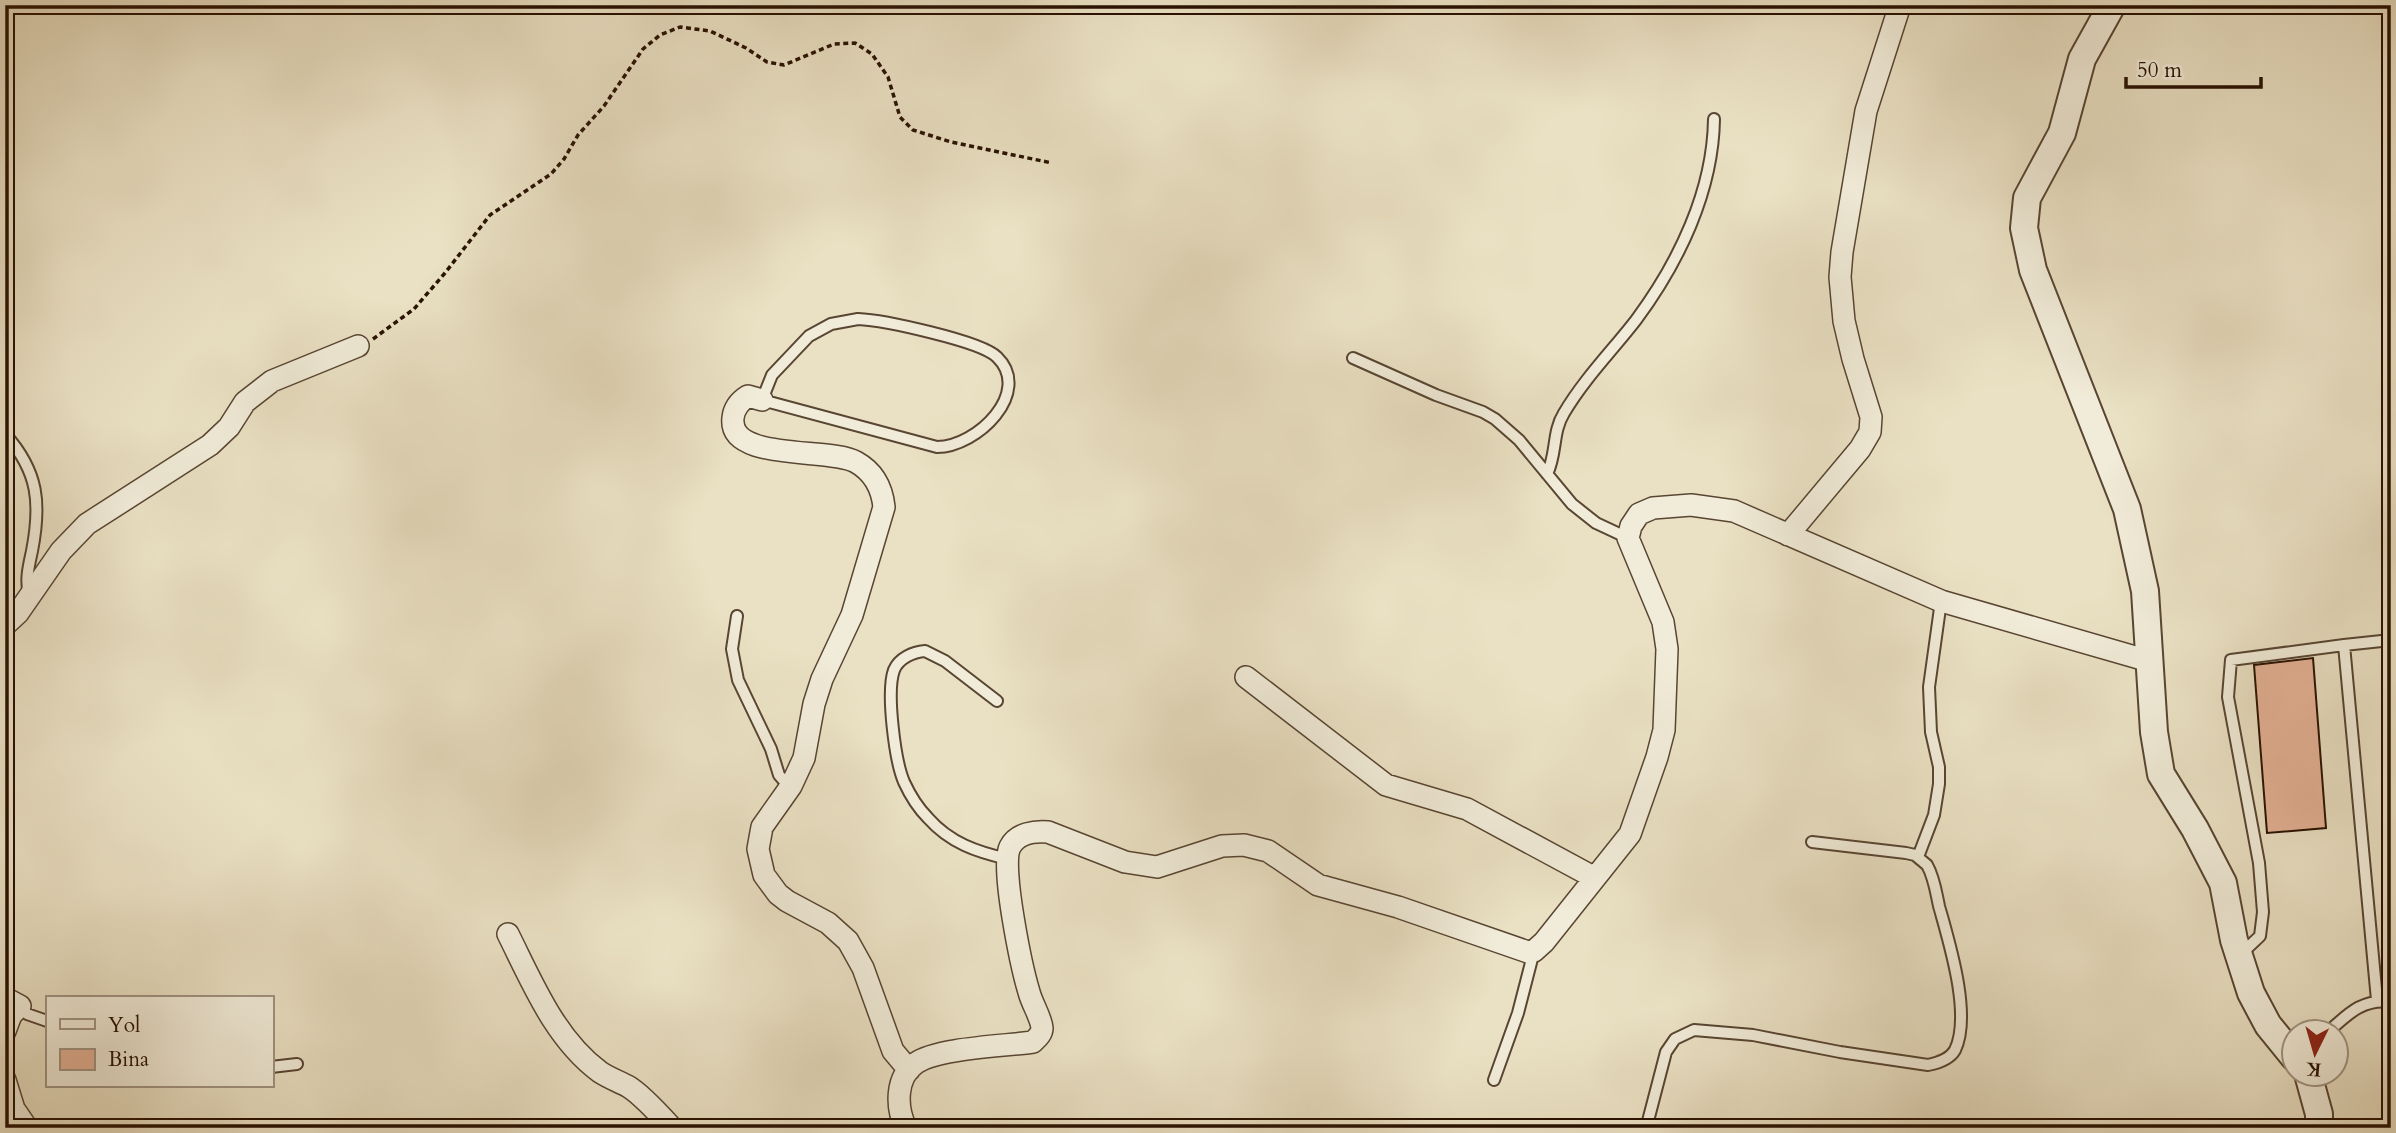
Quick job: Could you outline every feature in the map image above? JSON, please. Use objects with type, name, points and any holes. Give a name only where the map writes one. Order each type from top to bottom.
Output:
[{"type":"street","points":[[1788,535],[1860,449],[1870,432],[1871,417],[1844,321],[1840,277],[1866,111],[1900,5]]},
{"type":"street","points":[[2112,5],[2082,59],[2062,133],[2027,198],[2024,228],[2032,270],[2127,509],[2145,591],[2154,733],[2161,774],[2195,829],[2223,883],[2239,956],[2251,993],[2268,1025],[2280,1040]]},
{"type":"street","points":[[5,625],[18,613],[61,551],[87,524],[210,445],[229,427],[245,402],[272,381],[358,346]]},
{"type":"street","points":[[762,400],[748,396],[736,407],[733,429],[741,440],[747,444],[837,456],[857,462],[873,476],[883,496],[884,507],[846,633],[822,680],[814,704],[804,758],[792,786],[762,827],[758,849],[764,876],[778,894],[828,923],[848,942],[863,968],[893,1051],[909,1070]]},
{"type":"street","points":[[906,1128],[898,1099],[902,1082],[915,1063],[933,1055],[1033,1042],[1040,1034],[1042,1028],[1017,948],[1007,868],[1010,847],[1021,836],[1035,831],[1048,832],[1125,862],[1157,867],[1222,846],[1244,845],[1268,851],[1318,885],[1398,907],[1528,952],[1534,951],[1630,834],[1664,730],[1667,649],[1663,622],[1628,538],[1631,526],[1639,514],[1653,508],[1691,505],[1734,511],[1941,601],[2149,661]]},
{"type":"street","points":[[1246,677],[1386,785],[1467,809],[1595,878]]},
{"type":"street","points":[[508,934],[556,1025],[577,1050],[600,1072],[632,1089],[672,1128]]},
{"type":"street","points":[[5,1031],[13,1002]]},
{"type":"street","points":[[5,1080],[14,1109],[27,1128]]},
{"type":"street","points":[[2312,1088],[2319,1115],[2319,1128]]},
{"type":"lane","points":[[1547,474],[1562,416],[1586,380],[1651,298],[1680,247],[1707,180],[1714,119]]},
{"type":"lane","points":[[858,319],[871,319],[985,348],[1004,365],[1009,382],[995,418],[974,437],[949,447],[926,446],[762,400],[772,375],[809,335],[831,324],[858,319]]},
{"type":"lane","points":[[1353,358],[1436,396],[1476,409],[1495,419],[1519,440],[1572,504],[1596,523],[1628,538]]},
{"type":"lane","points":[[5,434],[30,472],[37,497],[38,522],[27,582],[30,597]]},
{"type":"lane","points":[[1918,857],[1934,815],[1939,785],[1931,732],[1929,687],[1941,601]]},
{"type":"lane","points":[[737,616],[732,649],[738,680],[771,749],[779,775],[792,786]]},
{"type":"lane","points":[[2239,956],[2260,936],[2263,912],[2259,863],[2228,697],[2231,660],[2391,640]]},
{"type":"lane","points":[[2344,645],[2377,1000]]},
{"type":"lane","points":[[997,701],[945,661],[925,650],[905,657],[894,670],[891,693],[894,738],[903,779],[909,793],[927,818],[952,840],[979,852],[1008,859]]},
{"type":"lane","points":[[1648,1121],[1666,1052],[1675,1039],[1694,1030],[1753,1035],[1921,1064],[1942,1061],[1955,1051],[1960,1012],[1956,972],[1930,870],[1918,857],[1906,853],[1812,842]]},
{"type":"lane","points":[[1494,1080],[1518,1013],[1534,951]]},
{"type":"lane","points":[[2344,1018],[2358,1006],[2377,1000],[2391,1002]]},
{"type":"lane","points":[[13,1002],[27,1014],[46,1021]]},
{"type":"lane","points":[[273,1067],[297,1063]]},
{"type":"path","points":[[358,346],[378,336],[414,309],[490,215],[551,174],[643,50],[660,35],[680,26],[710,31],[746,48],[766,62],[784,65],[834,44],[855,43],[872,54],[888,77],[900,117],[913,130],[951,142],[1052,163]]},
{"type":"building","points":[[2313,658],[2326,828],[2267,833],[2254,665]]}]
